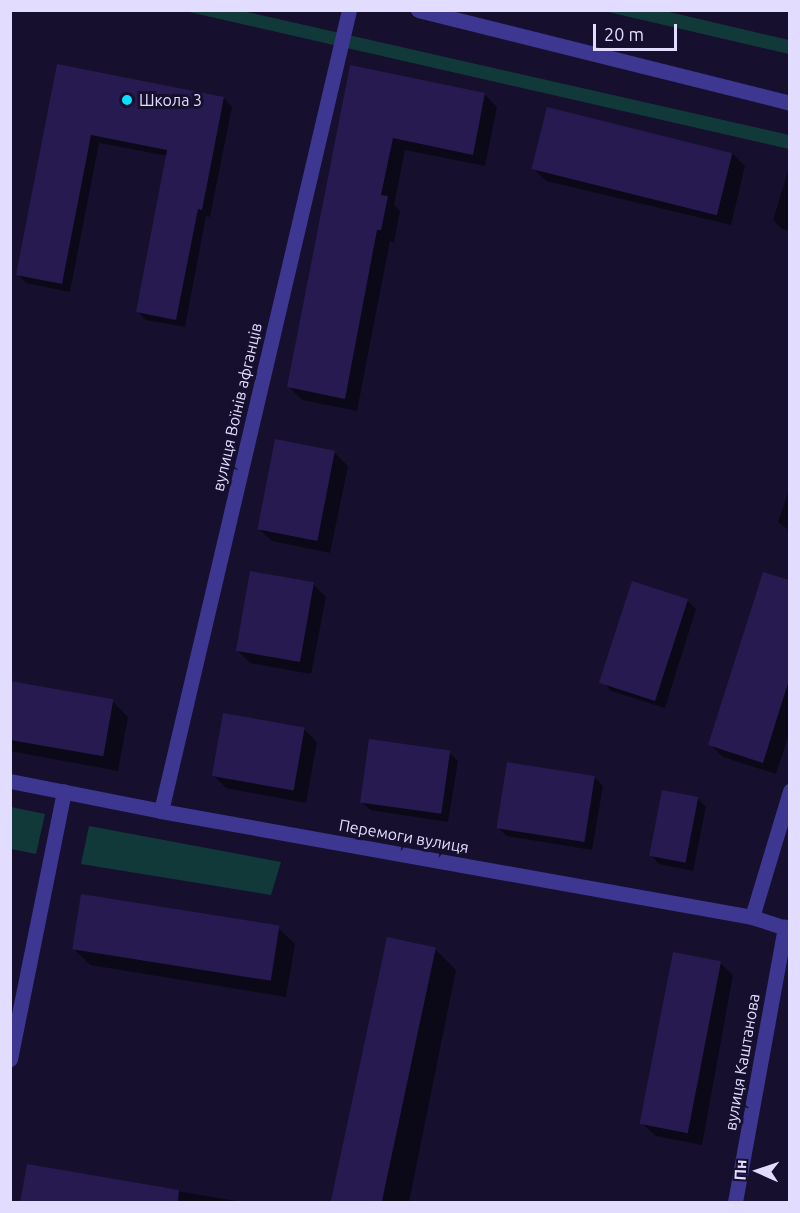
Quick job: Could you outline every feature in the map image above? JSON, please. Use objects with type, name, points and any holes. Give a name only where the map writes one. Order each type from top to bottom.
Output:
[{"type":"street","name":"вулиця Воїнів афганців","points":[[161,811],[349,10]]},
{"type":"street","points":[[418,10],[789,103]]},
{"type":"street","name":"Перемоги вулиця","points":[[10,781],[161,811],[752,917],[787,928]]},
{"type":"street","points":[[752,917],[789,791]]},
{"type":"street","points":[[10,1059],[64,792]]},
{"type":"street","name":"вулиця Каштанова","points":[[735,1203],[787,928]]},
{"type":"green space","points":[[185,11],[243,11],[789,135],[789,149]]},
{"type":"green space","points":[[604,11],[665,11],[789,40],[789,54]]},
{"type":"green space","points":[[11,807],[45,814],[36,854],[11,849]]},
{"type":"green space","points":[[89,826],[281,862],[271,895],[81,864]]},
{"type":"building","points":[[57,64],[224,97],[202,210],[198,209],[176,320],[136,312],[167,150],[91,135],[62,284],[16,275]]},
{"type":"building","points":[[350,65],[485,93],[473,155],[393,138],[381,195],[388,196],[381,230],[377,230],[345,399],[287,387]]},
{"type":"building","points":[[547,107],[732,153],[717,215],[532,169]]},
{"type":"building","points":[[275,439],[335,451],[317,541],[257,529]]},
{"type":"building","points":[[250,571],[314,582],[300,662],[236,651]]},
{"type":"building","points":[[763,572],[789,580],[789,680],[763,763],[708,745]]},
{"type":"building","points":[[632,581],[688,599],[655,701],[599,683]]},
{"type":"building","points":[[10,681],[113,699],[103,756],[10,740]]},
{"type":"building","points":[[223,713],[305,727],[294,790],[212,776]]},
{"type":"building","points":[[369,739],[450,750],[441,814],[360,802]]},
{"type":"building","points":[[507,762],[595,776],[584,842],[497,828]]},
{"type":"building","points":[[662,790],[698,797],[686,863],[649,856]]},
{"type":"building","points":[[81,894],[280,925],[271,981],[72,949]]},
{"type":"building","points":[[387,937],[436,947],[382,1202],[331,1202]]},
{"type":"building","points":[[673,952],[721,961],[688,1133],[640,1124]]},
{"type":"building","points":[[27,1164],[179,1190],[178,1203],[20,1203]]},
{"type":"place","name":"Школа 3","points":[[127,100]]}]
